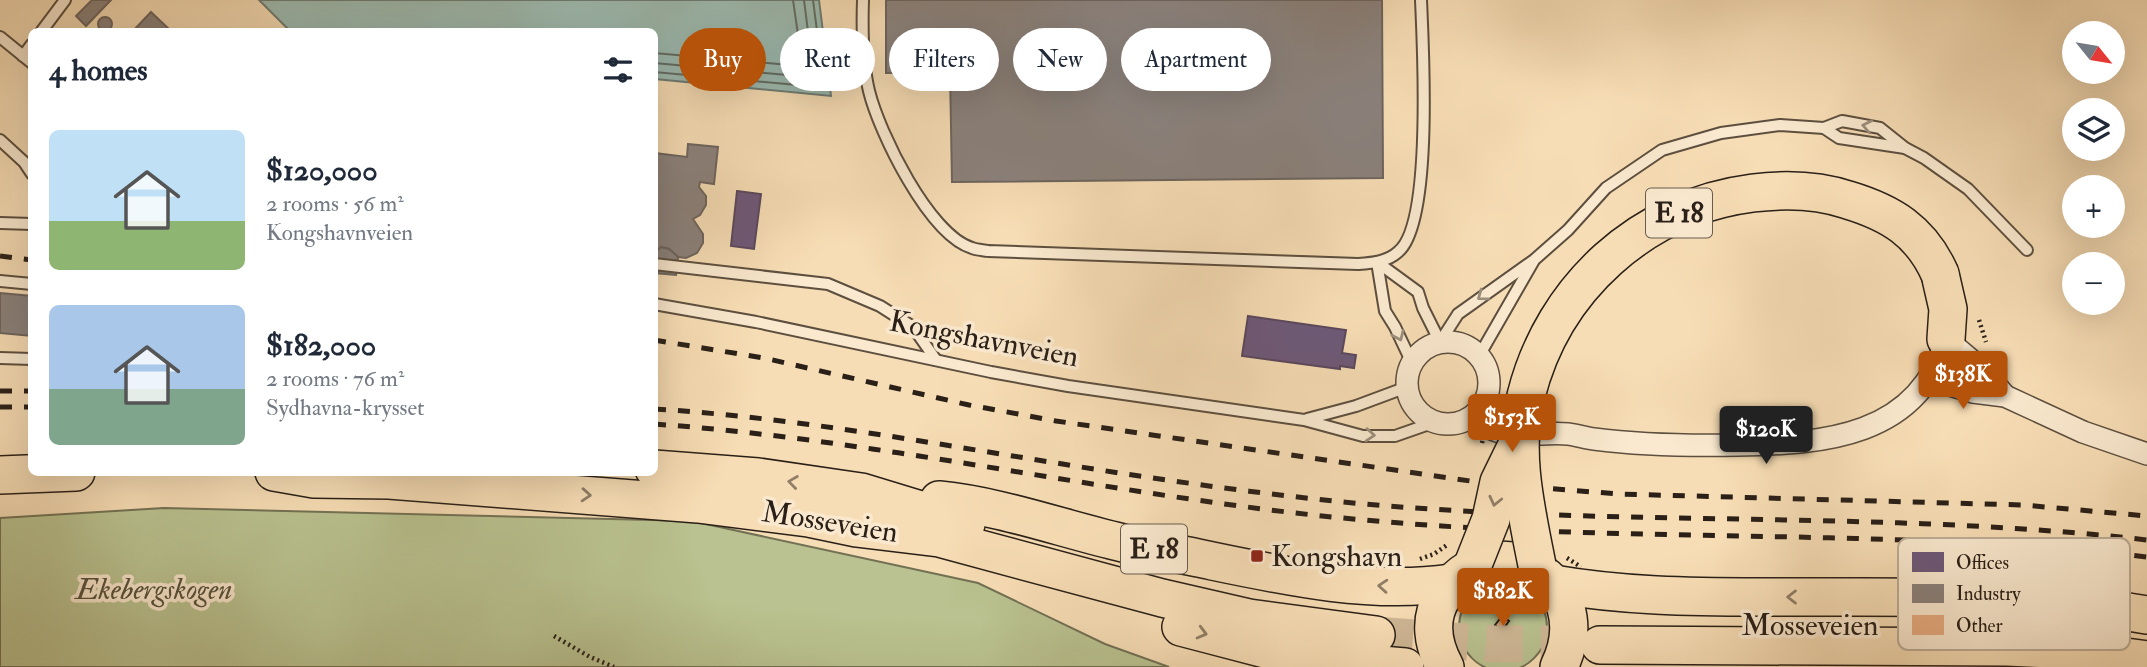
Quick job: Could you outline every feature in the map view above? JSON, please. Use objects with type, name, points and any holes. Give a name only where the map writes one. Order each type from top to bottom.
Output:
[{"type":"highway","name":"E 18","points":[[1559,667],[1570,634],[1569,615],[1563,599],[1543,574],[1522,485],[1519,442],[1521,417],[1541,351],[1564,309],[1592,273],[1613,254],[1638,234],[1679,213],[1716,200],[1763,192],[1800,191],[1839,197],[1871,207],[1898,221],[1918,238],[1933,257],[1948,309],[1946,339]]},
{"type":"highway","name":"E 18","points":[[1445,667],[1437,652],[1433,628],[1438,604],[1490,519],[1499,482],[1519,442]]},
{"type":"highway","name":"Mosseveien","points":[[297,476],[314,479],[389,480],[698,504],[808,517],[856,528],[939,538],[1162,598],[1249,618],[1377,624],[1168,580],[861,492],[758,477],[658,469]]},
{"type":"highway","points":[[0,475],[28,474]]},
{"type":"highway","name":"E 18","points":[[861,492],[962,502],[1116,542],[1307,579],[1394,587],[1427,587],[1462,563],[1506,561],[1524,564],[1543,574],[1616,594],[1898,599]]},
{"type":"highway","name":"E 18","points":[[856,528],[936,559],[1269,650],[1345,662],[1405,667]]},
{"type":"highway","name":"Mosseveien","points":[[1898,626],[1599,634],[1898,644]]},
{"type":"highway","name":"Mosseveien","points":[[2074,650],[2147,660]]},
{"type":"street","points":[[1470,418],[1504,433],[1567,434],[1592,439],[1668,445],[1765,445],[1819,440],[1855,433],[1904,407],[1930,379],[1946,339],[1984,371],[2005,396]]},
{"type":"street","points":[[1440,342],[1455,342],[1468,347],[1479,356],[1489,376],[1489,387],[1479,410],[1470,418],[1458,423],[1435,422],[1416,409],[1406,387],[1412,363],[1429,346],[1440,342]]},
{"type":"street","points":[[1930,379],[1973,392],[2005,396],[2052,419],[2147,454]]},
{"type":"street","points":[[1489,387],[1567,434]]},
{"type":"lane","points":[[44,28],[65,0]]},
{"type":"lane","points":[[863,0],[862,29],[869,91],[893,153],[935,219],[948,233],[971,248],[988,251],[1358,264],[1377,262],[1397,254],[1412,231],[1421,172],[1421,0]]},
{"type":"lane","points":[[0,37],[27,60]]},
{"type":"lane","points":[[1440,342],[1458,314],[1534,260],[1568,230],[1606,188],[1661,150],[1700,137],[1750,128],[1780,125],[1825,128],[1842,121],[1880,128],[1905,148],[1968,189],[2027,250]]},
{"type":"lane","points":[[1825,128],[1839,138],[1905,148]]},
{"type":"lane","points":[[0,140],[28,168]]},
{"type":"lane","points":[[0,223],[28,223]]},
{"type":"lane","points":[[1479,356],[1534,260]]},
{"type":"lane","points":[[1377,262],[1418,292],[1440,342]]},
{"type":"lane","points":[[1377,262],[1385,311],[1412,363]]},
{"type":"lane","points":[[658,264],[828,284],[880,306],[913,327],[936,360]]},
{"type":"lane","points":[[0,281],[28,284]]},
{"type":"lane","name":"Kongshavnveien","points":[[658,305],[1068,386],[1304,420],[1363,436],[1395,436],[1435,422]]},
{"type":"lane","points":[[0,358],[28,359]]},
{"type":"lane","name":"Kongshavnveien","points":[[1304,420],[1356,406],[1406,387]]},
{"type":"path","points":[[1481,449],[1490,411]]},
{"type":"path","points":[[1420,559],[1434,554],[1462,563]]},
{"type":"path","points":[[554,636],[590,657],[614,667]]},
{"type":"green space","name":"Ekebergskogen","points":[[164,508],[692,521],[978,583],[1105,644],[1169,667],[0,667],[0,518]]},
{"type":"green space","points":[[1495,584],[1511,584],[1527,591],[1539,603],[1546,619],[1546,635],[1539,651],[1534,658],[1517,668],[1489,668],[1479,663],[1467,651],[1460,635],[1460,619],[1467,603],[1479,591]]},
{"type":"water","points":[[259,0],[819,0],[822,28],[780,28],[780,91],[830,91],[831,96],[766,90],[766,28],[679,28],[679,81],[658,79],[658,28],[287,28]]},
{"type":"building: Offices","points":[[737,191],[761,194],[754,249],[731,246]]},
{"type":"building: Offices","points":[[1248,316],[1346,330],[1342,353],[1356,355],[1354,368],[1340,366],[1340,369],[1242,356]]},
{"type":"building: Industry","points":[[92,0],[111,0],[86,26],[76,16]]},
{"type":"building: Industry","points":[[886,0],[1382,0],[1383,178],[952,182],[950,91],[999,91],[999,28],[889,28],[889,73],[886,73]]},
{"type":"building: Industry","points":[[151,12],[168,28],[136,28]]},
{"type":"building: Industry","points":[[102,17],[108,17],[112,21],[111,28],[98,27],[98,21]]},
{"type":"building: Industry","points":[[688,144],[718,147],[714,184],[700,182],[699,187],[706,196],[706,205],[700,215],[693,219],[703,234],[703,243],[697,253],[686,258],[678,257],[669,249],[661,247],[658,250],[658,153],[687,157]]},
{"type":"building: Industry","points":[[661,247],[669,249],[678,257],[676,275],[658,273],[658,250]]},
{"type":"building: Industry","points":[[0,293],[28,296],[28,336],[0,333]]},
{"type":"building: Other","points":[[1502,616],[1509,621],[1504,628],[1511,633],[1505,640],[1498,635],[1502,631],[1495,625]]},
{"type":"tunnel","points":[[1376,635],[1493,644],[1595,644]]},
{"type":"railway","points":[[0,256],[28,260]]},
{"type":"railway","points":[[658,341],[764,358],[969,405],[1056,421],[1491,484],[1619,494],[2023,505],[2147,516]]},
{"type":"railway","points":[[0,391],[28,391]]},
{"type":"railway","points":[[0,407],[28,407]]},
{"type":"railway","points":[[658,409],[803,424],[1167,480],[1364,504],[1559,515],[1952,525],[2125,538]]},
{"type":"railway","points":[[658,424],[832,443],[1186,499],[1364,520],[1559,532],[1898,540]]},
{"type":"railway","points":[[2130,538],[2147,540]]},
{"type":"railway","points":[[2130,555],[2147,557]]},
{"type":"place","name":"Kongshavn","points":[[1257,556]]}]
